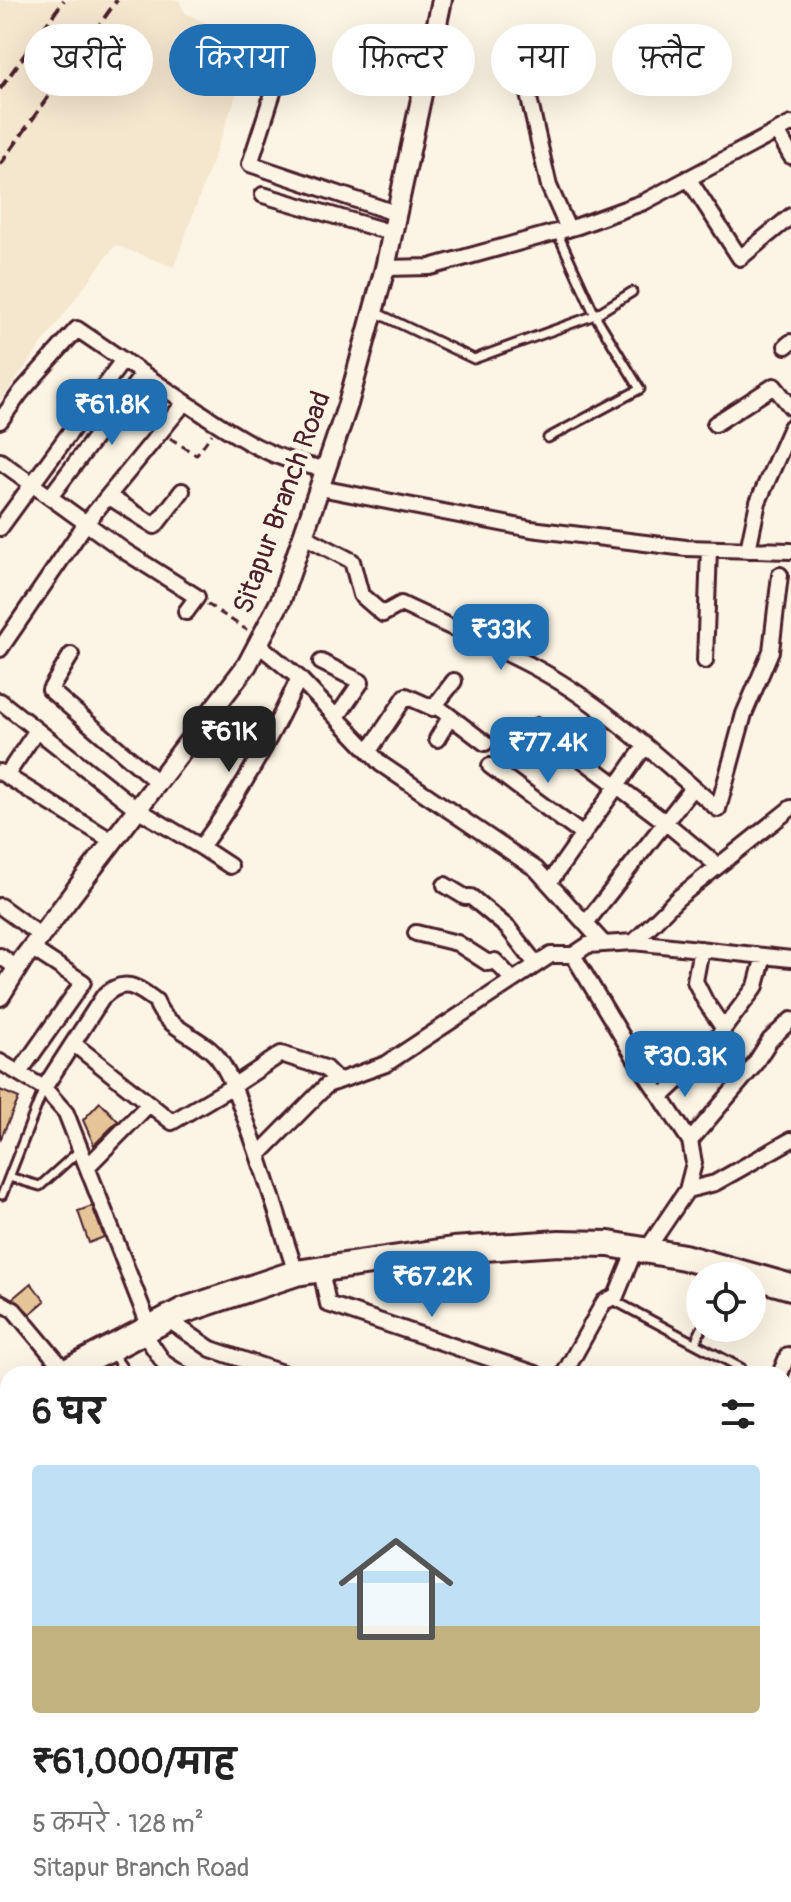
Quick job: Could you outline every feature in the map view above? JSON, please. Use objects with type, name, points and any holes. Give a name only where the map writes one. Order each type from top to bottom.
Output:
[{"type":"main road","points":[[77,1366],[182,1311],[296,1273],[453,1250],[559,1243],[642,1248],[691,1262]]},
{"type":"main road","points":[[766,1280],[791,1287]]},
{"type":"street","name":"Sitapur Branch Road","points":[[0,996],[36,942],[247,665],[281,600],[327,469],[385,268],[442,0]]},
{"type":"street","points":[[272,96],[250,164],[398,214]]},
{"type":"street","points":[[529,96],[549,186],[563,231]]},
{"type":"street","points":[[385,268],[430,267],[563,231],[644,202],[791,124]]},
{"type":"street","points":[[777,131],[791,156]]},
{"type":"street","points":[[688,178],[740,258],[791,216]]},
{"type":"street","points":[[263,195],[393,233]]},
{"type":"street","points":[[0,421],[21,392],[77,329],[239,438],[279,459],[327,469]]},
{"type":"street","points":[[0,528],[123,360]]},
{"type":"street","points":[[50,497],[143,374]]},
{"type":"street","points":[[715,424],[774,386],[791,407]]},
{"type":"street","points":[[0,649],[86,523],[185,402]]},
{"type":"street","points":[[748,550],[758,502],[791,427]]},
{"type":"street","points":[[0,461],[197,597],[186,612]]},
{"type":"street","points":[[320,488],[531,529],[709,549],[791,551]]},
{"type":"street","points":[[108,496],[155,526],[182,491]]},
{"type":"street","points":[[304,536],[352,561],[361,595],[383,614],[401,604],[535,667],[645,746],[718,809],[744,714],[771,651],[780,575]]},
{"type":"street","points":[[705,661],[709,549]]},
{"type":"street","points":[[259,641],[381,764],[536,869],[604,944]]},
{"type":"street","points":[[71,655],[50,690],[157,782]]},
{"type":"street","points":[[321,662],[361,682],[337,717]]},
{"type":"street","points":[[201,847],[243,788],[299,678]]},
{"type":"street","points":[[369,751],[406,696],[433,708],[454,681]]},
{"type":"street","points":[[0,701],[137,809],[230,866]]},
{"type":"street","points":[[435,705],[485,743]]},
{"type":"street","points":[[437,739],[450,717]]},
{"type":"street","points":[[538,726],[718,866]]},
{"type":"street","points":[[37,730],[3,774],[112,841]]},
{"type":"street","points":[[549,883],[645,746]]},
{"type":"street","points":[[490,766],[583,835]]},
{"type":"street","points":[[586,923],[693,787]]},
{"type":"street","points":[[634,942],[678,898],[791,808]]},
{"type":"street","points":[[445,885],[465,897],[471,897],[499,920],[536,964]]},
{"type":"street","points":[[0,906],[83,982],[19,1073]]},
{"type":"street","points":[[416,933],[457,943],[488,963],[495,961],[512,979]]},
{"type":"street","points":[[259,1154],[327,1085],[386,1064],[551,955],[573,955],[588,945],[634,942],[791,959]]},
{"type":"street","points":[[701,949],[695,981],[724,1029]]},
{"type":"street","points":[[568,1366],[604,1302],[616,1296],[642,1248],[687,1190],[694,1163],[690,1141],[573,955]]},
{"type":"street","points":[[0,956],[17,968]]},
{"type":"street","points":[[661,1097],[700,1060],[756,986],[764,956]]},
{"type":"street","points":[[44,1088],[103,997],[114,986],[127,984],[156,1001],[172,1021],[218,1057],[233,1086],[259,1154],[296,1273]]},
{"type":"street","points":[[690,1141],[752,1068],[770,1040],[791,1020]]},
{"type":"street","points":[[74,1044],[172,1122],[281,1054],[325,1068],[337,1080]]},
{"type":"street","points":[[0,1062],[44,1088],[66,1113],[153,1326],[164,1363],[169,1366]]},
{"type":"street","points":[[87,1167],[149,1104]]},
{"type":"street","points":[[687,1190],[715,1183],[791,1140]]},
{"type":"street","points":[[321,1270],[328,1304],[512,1366]]},
{"type":"street","points":[[0,1302],[14,1310],[58,1366]]},
{"type":"street","points":[[153,1326],[261,1366]]},
{"type":"lane","points":[[548,438],[640,389],[595,315],[563,231]]},
{"type":"lane","points":[[373,311],[474,359],[595,315],[632,292]]},
{"type":"lane","points":[[2,1195],[44,1088]]},
{"type":"lane","points":[[9,1177],[40,1186],[80,1150]]},
{"type":"lane","points":[[611,1299],[737,1366]]},
{"type":"lane","points":[[110,1349],[122,1366]]},
{"type":"path","points":[[161,432],[196,455],[219,425]]},
{"type":"path","points":[[197,597],[259,641]]},
{"type":"shaded area","points":[[0,0],[179,0],[185,13],[208,24],[169,24],[169,96],[236,96],[174,267],[115,245],[0,401]]},
{"type":"building","points":[[0,1090],[19,1098],[0,1140]]},
{"type":"building","points":[[100,1102],[118,1121],[94,1145],[83,1120]]},
{"type":"building","points":[[92,1206],[104,1237],[89,1243],[78,1211]]},
{"type":"building","points":[[31,1283],[45,1301],[30,1314],[13,1298]]},
{"type":"railway","points":[[0,89],[64,0]]},
{"type":"railway","points":[[0,165],[117,0]]}]
